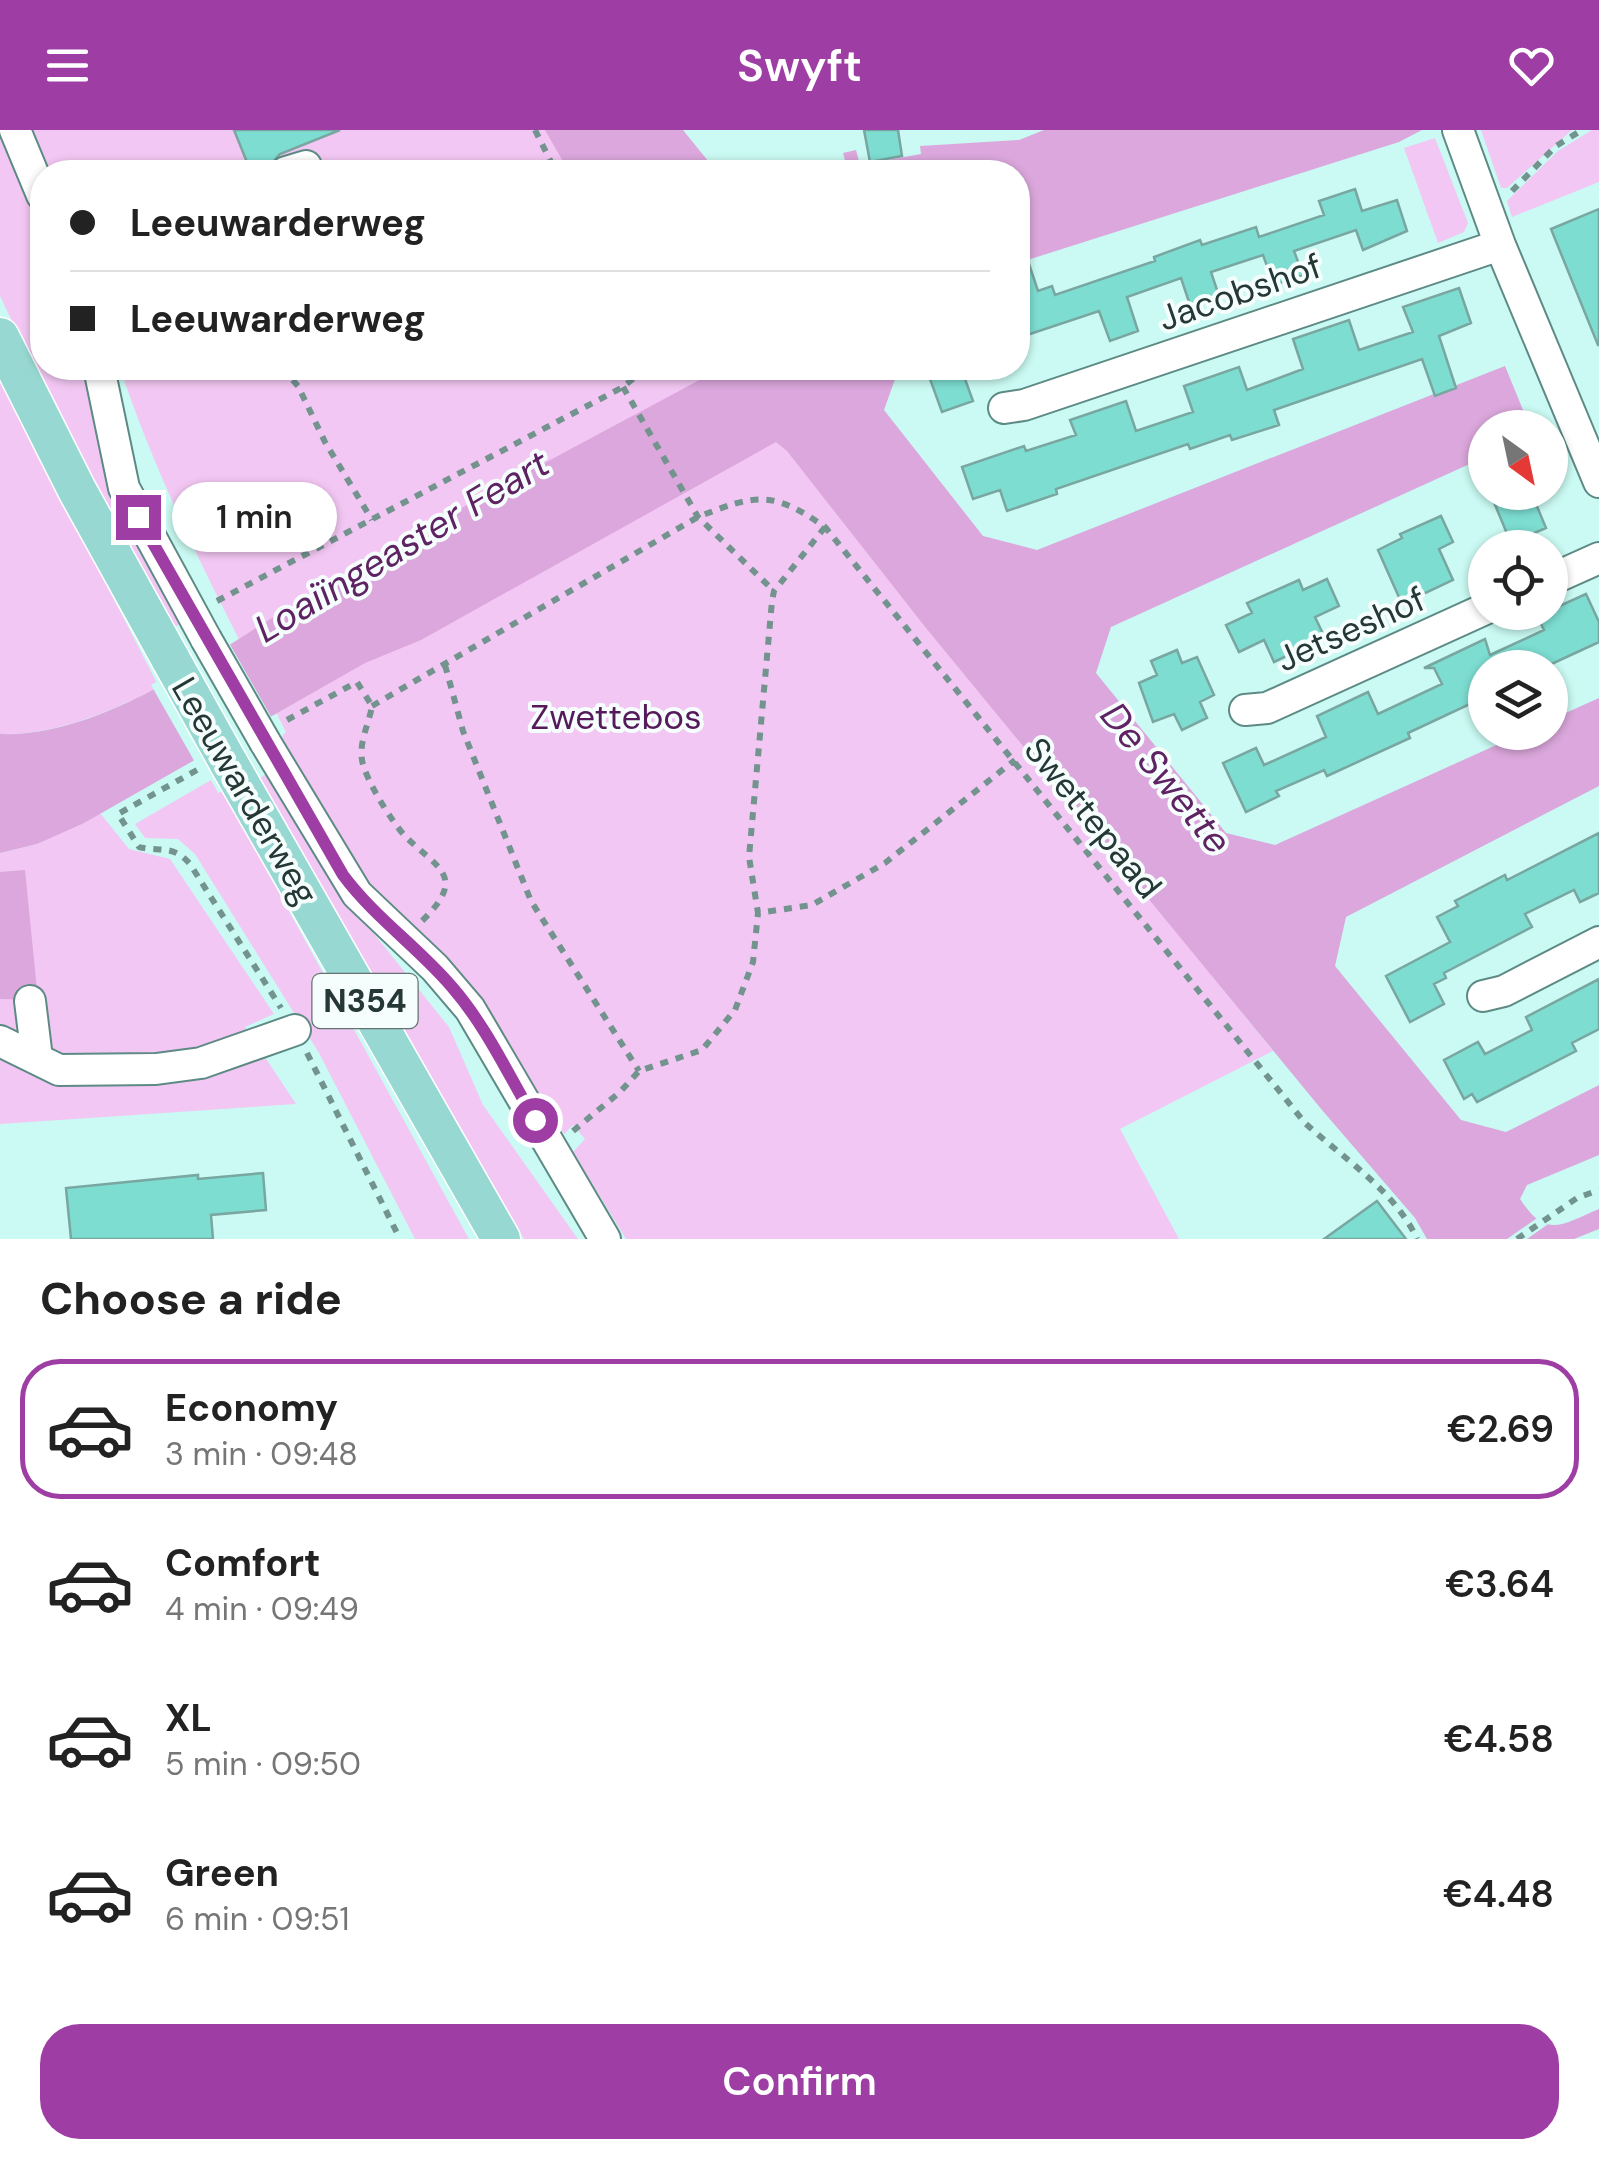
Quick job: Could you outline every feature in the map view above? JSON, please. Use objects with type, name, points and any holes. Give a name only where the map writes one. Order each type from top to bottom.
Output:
[{"type":"main road","name":"Leeuwarderweg","points":[[0,337],[77,490],[170,660],[501,1239]]},
{"type":"street","points":[[15,130],[30,166]]},
{"type":"street","points":[[1461,139],[1500,244],[1599,482]]},
{"type":"street","name":"Jacobshof","points":[[1004,408],[1500,244]]},
{"type":"street","name":"Leeuwarderweg","points":[[102,380],[124,488],[265,742],[343,875],[373,912],[435,968],[470,1009],[605,1239]]},
{"type":"street","points":[[1568,572],[1599,558]]},
{"type":"street","name":"Jetseshof","points":[[1246,710],[1267,708],[1468,617]]},
{"type":"street","points":[[1483,996],[1504,991],[1599,942]]},
{"type":"street","points":[[30,1001],[37,1058]]},
{"type":"street","points":[[0,1041],[59,1070],[156,1069],[201,1063],[294,1030]]},
{"type":"path","points":[[535,130],[550,160]]},
{"type":"path","points":[[1484,203],[1512,192],[1556,146],[1582,130]]},
{"type":"path","points":[[293,380],[372,520]]},
{"type":"path","points":[[199,627],[372,520],[630,380]]},
{"type":"path","points":[[622,386],[698,517],[774,591]]},
{"type":"path","name":"Swettepaad","points":[[404,940],[438,906],[444,880],[435,860],[395,824],[363,765],[363,738],[372,706],[698,517],[742,499],[776,500],[799,509],[825,527],[1305,1123],[1386,1192],[1409,1221],[1417,1239]]},
{"type":"path","points":[[551,1148],[620,1092],[639,1071],[702,1050],[736,1010],[753,962],[758,913],[750,841],[774,591],[825,527]]},
{"type":"path","points":[[445,665],[463,731],[531,901],[639,1071]]},
{"type":"path","points":[[758,913],[812,905],[885,863],[1015,760]]},
{"type":"path","points":[[1517,1239],[1556,1211],[1599,1190]]},
{"type":"green space","points":[[31,130],[553,130],[572,160],[44,160]]},
{"type":"green space","points":[[1481,130],[1572,130],[1507,188],[1501,188]]},
{"type":"green space","points":[[1592,130],[1599,130],[1599,182],[1512,217],[1507,201],[1558,151]]},
{"type":"green space","points":[[0,138],[30,203],[30,359],[0,296]]},
{"type":"green space","points":[[1435,138],[1468,223],[1464,232],[1438,243],[1404,148]]},
{"type":"green space","points":[[0,378],[159,687],[82,720],[20,734],[0,734]]},
{"type":"green space","points":[[40,380],[93,380],[184,621],[175,627]]},
{"type":"green space","name":"Zwettebos","points":[[124,380],[733,380],[1273,1051],[1120,1129],[1179,1239],[626,1239],[573,1152],[585,1139],[573,1125],[564,1134],[521,1064],[361,885],[290,754],[282,736],[286,732],[196,553]]},
{"type":"green space","points":[[268,773],[342,894],[449,1027],[483,1105],[578,1239],[524,1239],[260,778]]},
{"type":"green space","points":[[211,780],[218,793],[223,791],[469,1239],[415,1239],[319,1053],[195,854],[178,839],[145,838],[135,824]]},
{"type":"green space","points":[[100,813],[129,849],[170,859],[274,1014],[245,1027],[296,1104],[0,1124],[0,853],[37,844]]},
{"type":"water","points":[[545,130],[683,130],[707,160],[562,160]]},
{"type":"water","points":[[1044,130],[1422,130],[1399,142],[1030,259],[1030,160],[888,160],[921,154],[920,146],[1019,140]]},
{"type":"water","points":[[856,150],[859,160],[845,160],[843,153]]},
{"type":"water","points":[[1505,366],[1523,410],[1468,410],[1468,465],[1111,627],[1096,673],[1226,833],[1275,845],[1485,750],[1568,750],[1568,712],[1599,698],[1599,786],[1346,917],[1335,966],[1461,1120],[1506,1132],[1599,1085],[1599,1155],[1527,1185],[1520,1199],[1529,1212],[1546,1224],[1564,1223],[1599,1209],[1599,1229],[1574,1239],[1427,1239],[1415,1218],[1322,1110],[776,442],[421,640],[365,663],[84,823],[37,844],[0,853],[0,734],[37,732],[74,723],[148,692],[348,571],[699,380],[895,380],[884,410],[983,536],[1037,550]]},
{"type":"water","points":[[25,870],[38,1000],[0,999],[0,872]]},
{"type":"pier","points":[[228,641],[273,720],[196,764],[151,685]]},
{"type":"pier","points":[[1540,1216],[1551,1222],[1527,1239],[1507,1239]]},
{"type":"building","points":[[234,130],[340,130],[280,154],[275,160],[246,160]]},
{"type":"building","points":[[864,130],[898,130],[902,156],[870,160]]},
{"type":"building","points":[[1355,189],[1362,211],[1397,200],[1407,231],[1363,250],[1356,230],[1294,251],[1303,275],[1274,285],[1263,255],[1211,272],[1220,299],[1191,308],[1181,278],[1127,297],[1138,331],[1110,341],[1099,311],[1030,334],[1030,267],[1038,291],[1052,286],[1055,295],[1155,261],[1154,257],[1200,240],[1202,245],[1256,227],[1259,237],[1324,215],[1319,201]]},
{"type":"building","points":[[1599,209],[1599,345],[1598,345],[1551,229]]},
{"type":"building","points":[[1459,288],[1471,323],[1439,336],[1456,388],[1435,396],[1422,359],[1274,410],[1279,425],[1232,440],[1230,435],[1190,449],[1188,444],[1056,489],[1057,494],[1007,511],[1000,490],[973,499],[962,467],[1024,446],[1026,451],[1076,435],[1070,420],[1126,401],[1136,431],[1193,412],[1184,386],[1239,367],[1247,390],[1303,369],[1293,339],[1349,320],[1359,350],[1413,332],[1403,307]]},
{"type":"building","points":[[930,380],[965,380],[973,401],[942,412]]},
{"type":"building","points":[[1497,510],[1538,510],[1546,528],[1541,530],[1506,530]]},
{"type":"building","points":[[1441,516],[1453,542],[1439,549],[1453,580],[1402,604],[1378,550],[1402,538],[1400,534]]},
{"type":"building","points":[[1327,579],[1339,606],[1315,617],[1325,638],[1274,662],[1264,640],[1239,652],[1226,625],[1252,613],[1247,603],[1299,580],[1303,590]]},
{"type":"building","points":[[1586,594],[1599,622],[1599,642],[1568,656],[1568,650],[1501,650],[1544,630],[1568,630],[1568,602]]},
{"type":"building","points":[[1485,639],[1488,650],[1468,650],[1468,705],[1408,733],[1410,738],[1327,776],[1324,770],[1276,791],[1279,796],[1246,812],[1223,763],[1256,748],[1264,765],[1326,737],[1317,716],[1368,692],[1378,714],[1442,684],[1434,668],[1424,668]]},
{"type":"building","points":[[1177,650],[1182,663],[1197,657],[1214,695],[1200,702],[1207,718],[1182,730],[1174,714],[1153,722],[1139,683],[1157,675],[1151,661]]},
{"type":"building","points":[[1599,833],[1599,893],[1580,902],[1574,890],[1525,914],[1532,927],[1444,973],[1446,978],[1434,984],[1444,1004],[1410,1022],[1386,976],[1450,942],[1437,917],[1458,906],[1455,901],[1505,875],[1507,880]]},
{"type":"building","points":[[1599,979],[1599,1029],[1572,1043],[1576,1051],[1477,1102],[1472,1094],[1464,1099],[1444,1060],[1478,1042],[1485,1054],[1532,1030],[1526,1017]]},
{"type":"building","points":[[263,1173],[266,1210],[211,1215],[213,1239],[71,1239],[66,1188]]},
{"type":"building","points":[[1377,1201],[1406,1239],[1324,1239]]},
{"type":"route","points":[[138,517],[343,875],[373,912],[435,968],[470,1009],[535,1120]]},
{"type":"water label","name":"Loaiïngeaster Feart","points":[[402,546]]},
{"type":"water label","name":"De Swette","points":[[1166,778]]}]
